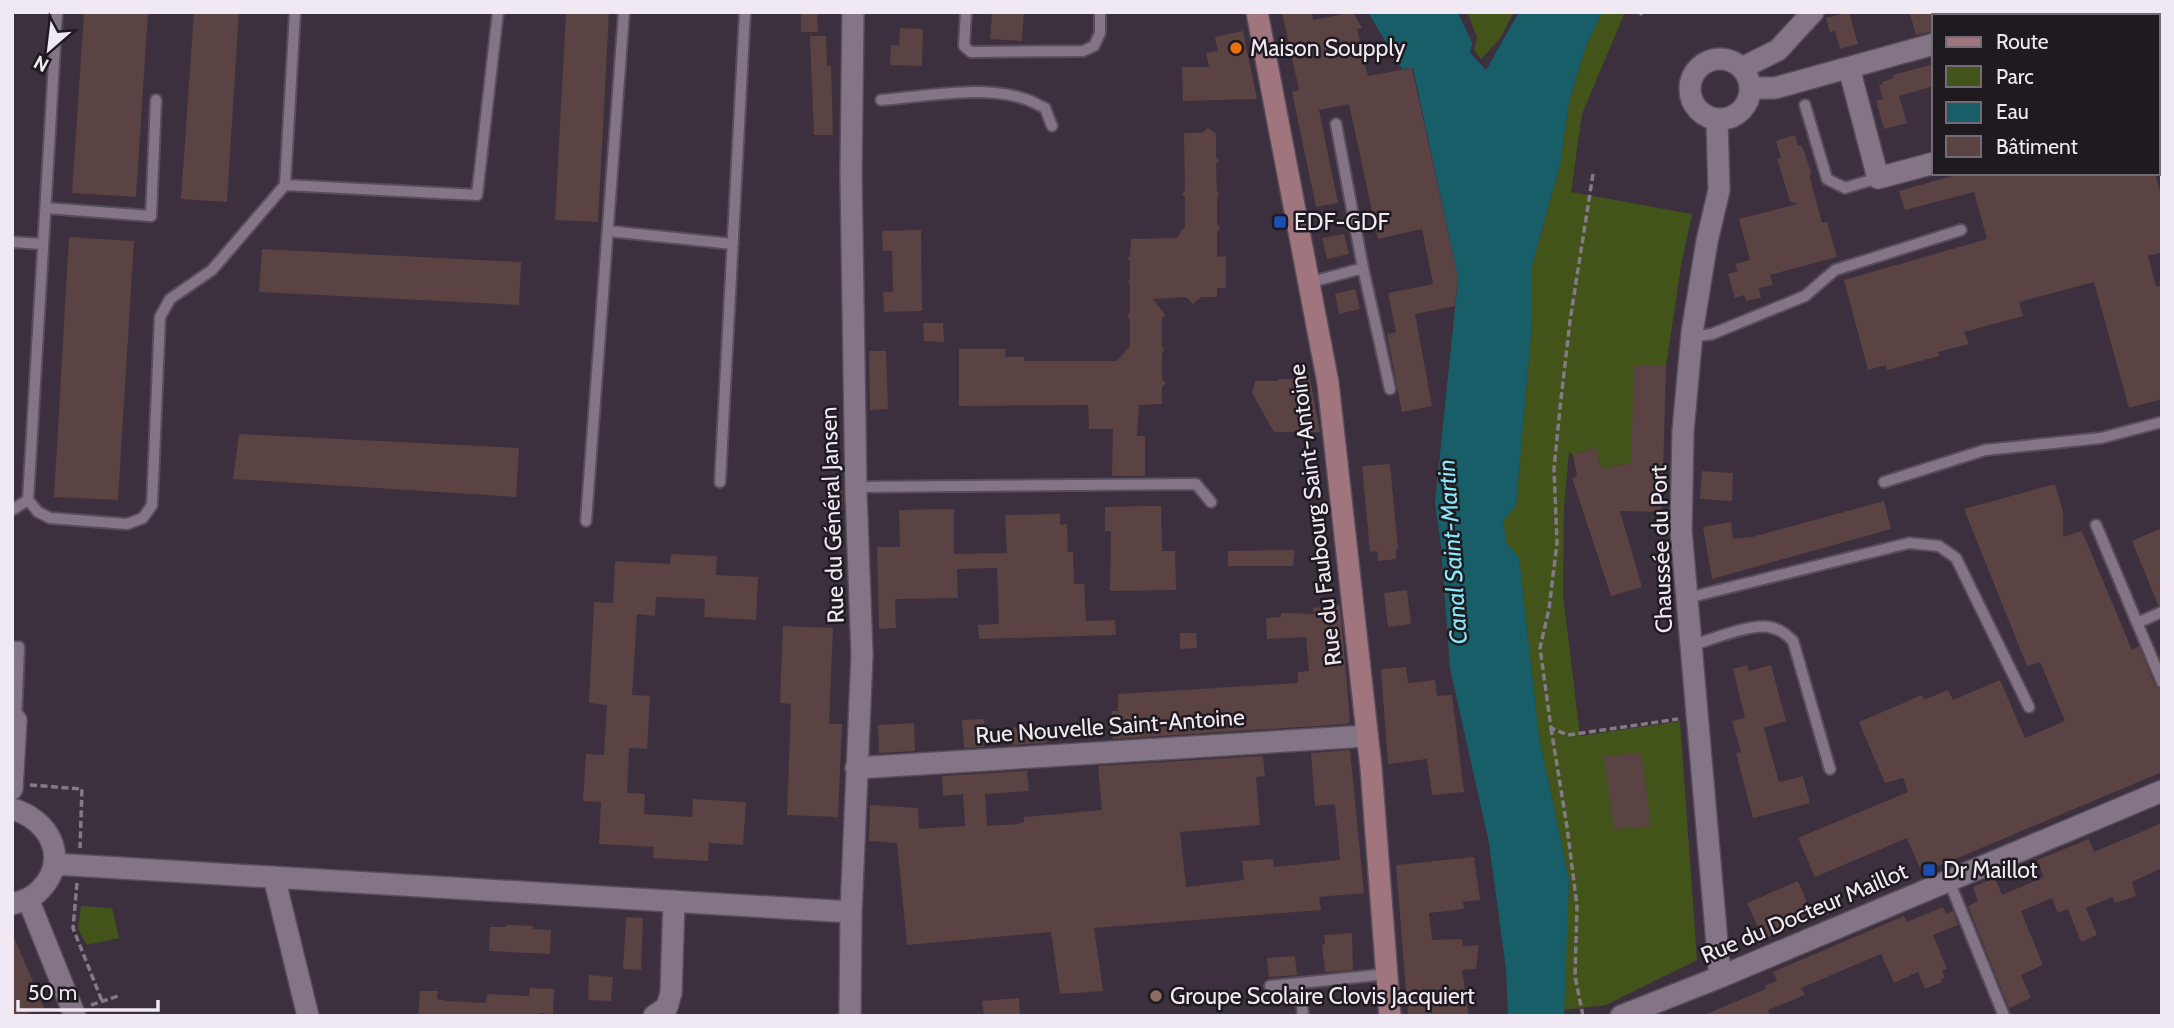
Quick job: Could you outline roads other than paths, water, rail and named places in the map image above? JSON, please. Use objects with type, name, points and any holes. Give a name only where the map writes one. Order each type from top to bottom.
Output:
[{"type":"street","name":"Rue du Général Jansen","points":[[850,1016],[851,912],[862,655],[856,486],[851,174],[853,12]]},
{"type":"street","name":"Rue du Faubourg Saint-Antoine","points":[[1257,12],[1328,383],[1367,736],[1390,1016]]},
{"type":"street","points":[[1742,68],[1778,50],[1813,12]]},
{"type":"street","points":[[1751,88],[1775,88],[1932,45]]},
{"type":"street","points":[[1723,59],[1742,68],[1751,88],[1750,97],[1741,111],[1734,117],[1717,120],[1698,111],[1689,91],[1695,71],[1703,64],[1723,59]]},
{"type":"street","points":[[1849,68],[1878,178],[1932,164]]},
{"type":"street","name":"Chaussée du Port","points":[[1717,120],[1719,190],[1707,241],[1691,337],[1683,431],[1681,517],[1720,977]]},
{"type":"street","points":[[12,789],[16,720]]},
{"type":"street","name":"Rue Nouvelle Saint-Antoine","points":[[856,768],[1367,736]]},
{"type":"street","name":"Rue du Docteur Maillot","points":[[1621,1016],[1643,1012],[2162,791]]},
{"type":"street","points":[[12,809],[26,813],[39,822],[49,834],[54,848],[54,864],[45,885],[40,891],[20,902],[74,1014]]},
{"type":"street","points":[[54,864],[851,912]]},
{"type":"street","points":[[274,877],[309,1016]]},
{"type":"street","points":[[654,1016],[667,1007],[671,993],[674,901]]},
{"type":"lane","points":[[57,12],[29,500],[38,512],[50,518],[127,524],[143,517],[152,505],[155,491],[160,317],[170,299],[212,270],[285,185],[295,12]]},
{"type":"lane","points":[[285,185],[477,195],[498,12]]},
{"type":"lane","points":[[586,521],[625,12]]},
{"type":"lane","points":[[720,482],[745,12]]},
{"type":"lane","points":[[966,12],[964,46],[971,52],[1083,51],[1094,46],[1100,33],[1100,12]]},
{"type":"lane","points":[[881,100],[979,92],[997,94],[1024,99],[1045,108],[1052,126]]},
{"type":"lane","points":[[46,208],[151,216],[156,100]]},
{"type":"lane","points":[[1805,105],[1827,179],[1846,188],[1878,178]]},
{"type":"lane","points":[[1336,124],[1363,268],[1391,390]]},
{"type":"lane","points":[[1691,337],[1712,334],[1805,296],[1835,270],[1961,230]]},
{"type":"lane","points":[[608,231],[733,244]]},
{"type":"lane","points":[[12,243],[43,244]]},
{"type":"lane","points":[[1308,283],[1363,268]]},
{"type":"lane","points":[[1884,482],[1985,450],[2101,438],[2162,422]]},
{"type":"lane","points":[[856,486],[1196,484],[1211,502]]},
{"type":"lane","points":[[12,510],[29,500]]},
{"type":"lane","points":[[2096,525],[2162,682]]},
{"type":"lane","points":[[1687,598],[1909,543],[1939,546],[1956,558],[2029,707]]},
{"type":"lane","points":[[2137,623],[2162,612]]},
{"type":"lane","points":[[1691,646],[1723,634],[1767,626],[1785,632],[1793,641],[1830,769]]},
{"type":"lane","points":[[12,647],[19,647],[16,720]]},
{"type":"lane","points":[[1949,881],[2004,1016]]},
{"type":"lane","points":[[1270,986],[1387,974]]},
{"type":"lane","points":[[1300,983],[1303,1016]]},
{"type":"water","name":"Canal Saint-Martin","points":[[1368,12],[1458,12],[1472,43],[1470,53],[1486,70],[1519,12],[1602,12],[1586,46],[1569,101],[1560,165],[1532,265],[1532,322],[1516,505],[1503,521],[1506,542],[1519,558],[1539,737],[1569,879],[1564,1016],[1508,1016],[1506,969],[1489,843],[1450,668],[1435,503],[1458,279],[1413,68],[1402,69]]},
{"type":"place","name":"Maison Soupply","points":[[1236,48]]},
{"type":"place","name":"EDF-GDF","points":[[1280,222]]},
{"type":"place","name":"Dr Maillot","points":[[1929,870]]},
{"type":"place","name":"Groupe Scolaire Clovis Jacquiert","points":[[1156,996]]}]
